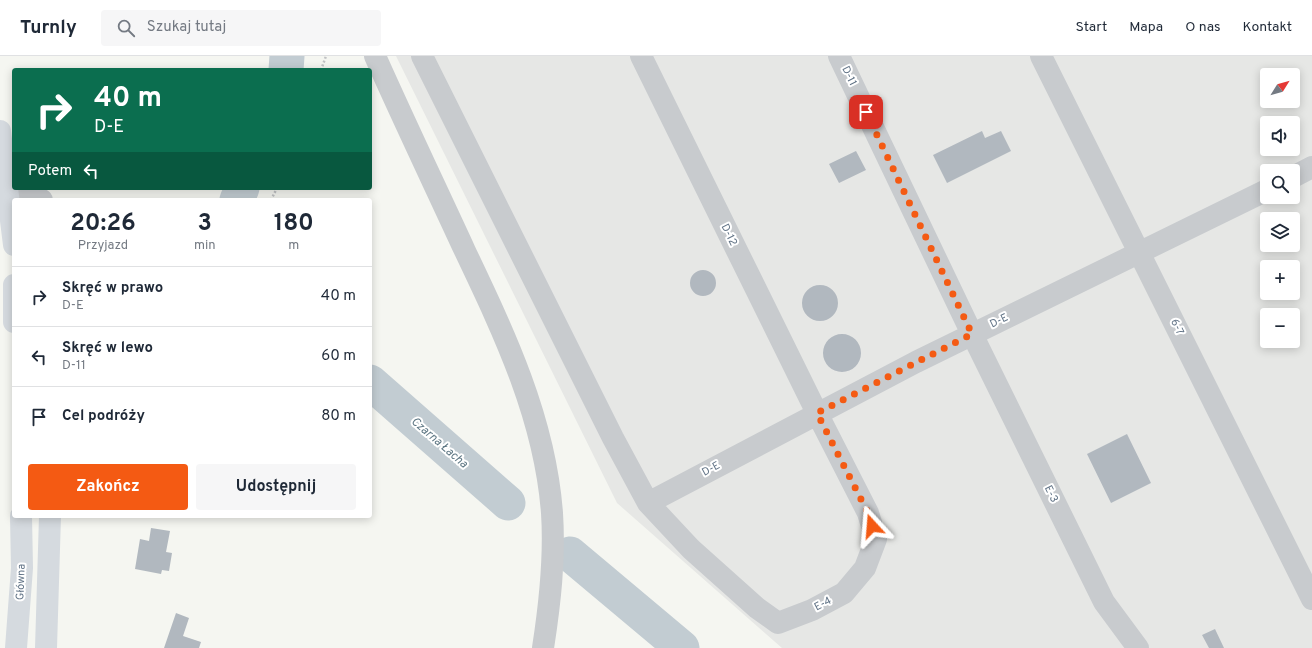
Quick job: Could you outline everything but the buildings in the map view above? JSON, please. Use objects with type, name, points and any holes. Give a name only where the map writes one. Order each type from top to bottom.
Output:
[{"type":"main road","points":[[0,131],[12,226]]},
{"type":"main road","name":"Główna","points":[[16,648],[22,568],[20,518]]},
{"type":"main road","points":[[46,648],[50,518]]},
{"type":"street","points":[[375,56],[497,320],[519,371],[533,413],[544,459],[552,512],[552,580],[543,648]]},
{"type":"street","points":[[422,56],[613,438],[648,502]]},
{"type":"street","name":"D-12","points":[[641,56],[817,413]]},
{"type":"street","name":"D-11","points":[[840,56],[972,334]]},
{"type":"street","name":"6-7","points":[[1041,56],[1312,599]]},
{"type":"street","points":[[1300,174],[1312,168]]},
{"type":"street","name":"D-E","points":[[648,502],[817,413],[972,334],[1260,193]]},
{"type":"street","name":"E-3","points":[[972,334],[1104,602],[1138,648]]},
{"type":"street","name":"E-4","points":[[648,502],[691,549],[757,608],[778,623],[812,610],[844,594],[865,568],[876,539],[868,513],[817,413]]},
{"type":"path","points":[[322,68],[326,56]]},
{"type":"shaded area","points":[[396,56],[1312,56],[1312,648],[782,648],[617,503]]},
{"type":"waterway","name":"Czarna Łacha","points":[[286,68],[287,56]]},
{"type":"waterway","name":"Czarna Łacha","points":[[238,198],[241,190]]},
{"type":"waterway","name":"Czarna Łacha","points":[[372,384],[508,503]]},
{"type":"waterway","name":"Czarna Łacha","points":[[570,554],[682,648]]},
{"type":"route","points":[[866,112],[972,334],[817,413],[868,513],[872,526]]}]
